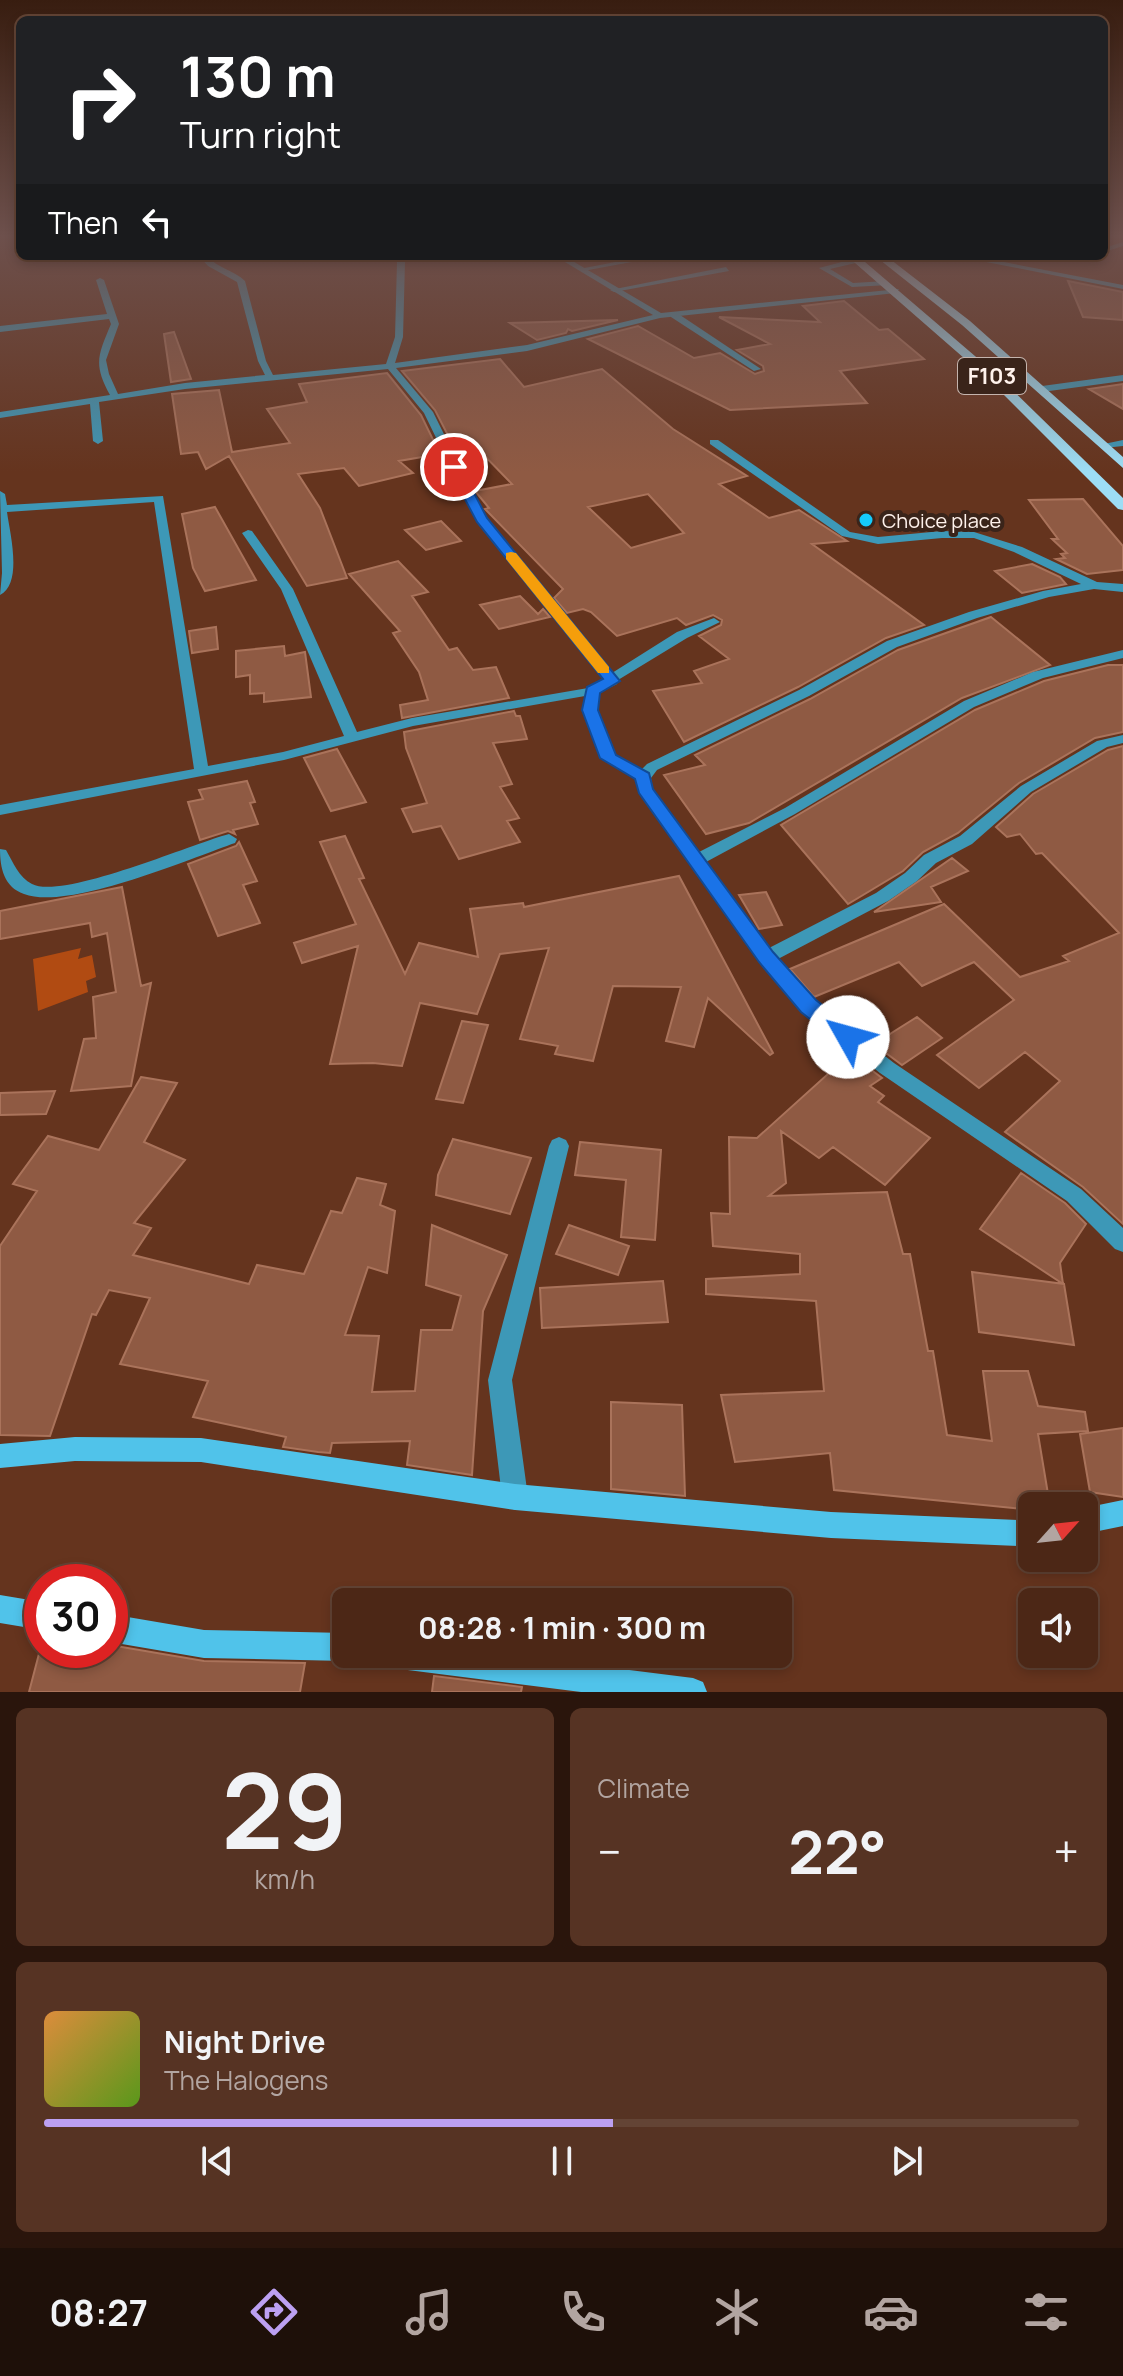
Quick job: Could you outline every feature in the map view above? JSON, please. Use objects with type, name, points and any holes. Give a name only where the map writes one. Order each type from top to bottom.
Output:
[{"type":"main road","name":"F103","points":[[922,314],[1009,391],[1123,506]]},
{"type":"main road","name":"F103","points":[[954,314],[1123,464]]},
{"type":"street","points":[[250,314],[262,361],[270,377]]},
{"type":"street","points":[[390,366],[399,337],[400,314]]},
{"type":"street","points":[[656,314],[660,316]]},
{"type":"street","points":[[0,415],[115,396],[527,348],[660,316],[682,314]]},
{"type":"street","points":[[674,315],[757,369]]},
{"type":"street","points":[[0,329],[111,316],[115,324],[100,369],[115,396]]},
{"type":"street","points":[[390,366],[428,412],[481,520],[612,681]]},
{"type":"street","points":[[1042,389],[1123,378]]},
{"type":"street","points":[[94,399],[98,441]]},
{"type":"street","points":[[714,442],[846,534],[865,542],[957,533],[978,535],[1094,585]]},
{"type":"street","points":[[1104,445],[1123,443]]},
{"type":"street","points":[[0,494],[8,573],[0,591]]},
{"type":"street","points":[[1,509],[159,498],[202,772]]},
{"type":"street","points":[[248,533],[287,589],[352,738]]},
{"type":"street","points":[[643,777],[652,767],[804,693],[892,644],[973,615],[1047,594],[1094,585],[1123,588]]},
{"type":"street","points":[[0,810],[284,756],[412,722],[592,691],[682,635],[714,622]]},
{"type":"street","points":[[696,860],[802,804],[969,704],[1038,675],[1123,654]]},
{"type":"street","points":[[592,691],[590,710],[609,758],[643,777]]},
{"type":"street","points":[[766,957],[882,897],[930,859],[966,840],[1026,789],[1102,744],[1123,739]]},
{"type":"street","points":[[643,777],[645,789],[696,860],[766,957],[808,1006],[887,1068],[1074,1195],[1123,1242]]},
{"type":"street","points":[[0,854],[15,882],[36,892],[79,887],[229,839]]},
{"type":"street","points":[[515,1497],[500,1380],[559,1146]]},
{"type":"street","points":[[0,1456],[75,1449],[201,1450],[515,1497],[831,1525],[1018,1533]]},
{"type":"street","points":[[1098,1518],[1123,1513]]},
{"type":"street","points":[[0,1609],[24,1613]]},
{"type":"street","points":[[128,1631],[204,1644],[332,1647]]},
{"type":"street","points":[[503,1668],[693,1692]]},
{"type":"shaded area","points":[[81,948],[78,959],[92,955],[96,977],[86,981],[88,992],[38,1011],[33,959]]},
{"type":"building","points":[[811,314],[860,314],[879,330],[888,329],[924,359],[840,371],[867,403],[730,410],[588,339],[638,326],[694,358],[720,353],[755,374],[764,371],[763,366],[737,350],[770,344],[719,317],[820,322]]},
{"type":"building","points":[[1082,314],[1123,314],[1123,320],[1083,317]]},
{"type":"building","points":[[618,320],[572,331],[568,329],[566,333],[537,340],[510,323]]},
{"type":"building","points":[[174,332],[191,379],[171,382],[164,334]]},
{"type":"building","points":[[500,359],[524,387],[602,369],[673,429],[747,476],[719,484],[769,518],[799,510],[847,541],[812,544],[924,625],[886,638],[798,687],[684,742],[653,691],[702,683],[694,671],[729,659],[699,636],[721,625],[722,620],[713,615],[686,625],[677,618],[617,636],[591,612],[583,609],[567,613],[554,598],[563,589],[485,509],[489,508],[475,491],[512,484],[476,447],[456,451],[435,410],[402,371]],"holes":[[[648,494],[684,533],[631,548],[588,507]]]},
{"type":"building","points":[[387,373],[421,415],[440,454],[399,461],[413,473],[359,486],[344,468],[298,474],[320,508],[347,578],[307,586],[229,456],[206,469],[198,452],[181,454],[172,394],[219,390],[232,452],[290,443],[267,409],[307,402],[299,384]]},
{"type":"building","points":[[1123,384],[1123,409],[1089,389]]},
{"type":"building","points":[[1083,499],[1123,546],[1123,570],[1087,574],[1056,559],[1065,558],[1061,554],[1067,553],[1052,539],[1058,539],[1029,500]]},
{"type":"building","points":[[215,507],[256,580],[205,591],[193,568],[182,514]]},
{"type":"building","points":[[441,521],[461,541],[426,550],[405,530]]},
{"type":"building","points":[[398,561],[428,592],[412,596],[449,650],[457,648],[473,670],[496,667],[509,698],[402,718],[400,705],[428,700],[419,672],[393,633],[400,631],[349,574]]},
{"type":"building","points":[[1032,564],[1060,577],[1066,584],[1022,593],[995,571]]},
{"type":"building","points":[[520,596],[538,614],[543,609],[550,617],[499,629],[480,605]]},
{"type":"building","points":[[991,617],[1050,665],[962,698],[749,823],[706,834],[664,775],[705,765],[695,755],[810,699],[898,650]]},
{"type":"building","points":[[216,627],[218,649],[192,653],[189,631]]},
{"type":"building","points":[[284,646],[285,656],[305,652],[311,697],[264,702],[264,693],[250,694],[250,675],[236,677],[236,651]]},
{"type":"building","points":[[1108,665],[1123,665],[1123,732],[1095,738],[1019,783],[958,833],[923,852],[903,871],[848,904],[781,825],[975,710],[1044,681]]},
{"type":"building","points":[[514,711],[516,716],[520,716],[527,739],[493,743],[512,784],[500,787],[519,818],[507,821],[520,842],[459,859],[441,826],[413,832],[402,809],[427,803],[406,748],[404,732]]},
{"type":"building","points":[[1123,746],[1123,1224],[1083,1187],[1005,1132],[1060,1081],[1025,1052],[979,1088],[937,1055],[1014,1000],[974,962],[922,986],[899,962],[814,997],[790,969],[944,904],[1020,977],[1069,961],[1063,956],[1119,933],[1042,853],[1036,854],[1020,834],[1007,837],[996,827],[1033,794],[1108,750]]},
{"type":"building","points":[[337,749],[366,802],[331,811],[304,758]]},
{"type":"building","points":[[247,781],[255,802],[250,803],[258,824],[233,830],[235,834],[228,831],[200,840],[188,802],[203,799],[199,790]]},
{"type":"building","points":[[345,836],[364,878],[359,879],[405,974],[419,943],[478,957],[470,909],[523,903],[524,907],[679,876],[773,1053],[770,1055],[708,998],[694,1047],[666,1041],[681,987],[613,986],[593,1061],[555,1054],[558,1046],[520,1039],[549,948],[500,954],[477,1014],[420,1003],[402,1066],[330,1064],[358,946],[302,963],[294,943],[356,924],[320,842]]},
{"type":"building","points":[[239,842],[257,881],[243,885],[260,923],[218,936],[188,864],[236,846]]},
{"type":"building","points":[[952,858],[968,871],[931,887],[941,902],[874,912]]},
{"type":"building","points":[[122,887],[141,986],[151,983],[131,1086],[71,1091],[84,1039],[96,1038],[93,997],[116,992],[107,933],[92,937],[90,923],[0,939],[0,911]]},
{"type":"building","points":[[766,892],[782,925],[759,929],[739,895]]},
{"type":"building","points":[[917,1017],[942,1038],[902,1065],[874,1044]]},
{"type":"building","points":[[462,1021],[488,1025],[463,1103],[436,1099]]},
{"type":"building","points":[[854,1057],[882,1078],[870,1086],[884,1096],[878,1102],[930,1138],[885,1185],[833,1147],[819,1158],[781,1131],[786,1183],[769,1196],[887,1192],[903,1254],[910,1254],[928,1351],[933,1351],[947,1435],[992,1441],[983,1371],[1028,1371],[1038,1406],[1085,1412],[1088,1431],[1038,1434],[1048,1492],[1018,1492],[1018,1509],[834,1490],[830,1453],[735,1462],[721,1395],[824,1391],[816,1301],[706,1294],[706,1279],[800,1274],[800,1254],[713,1246],[711,1213],[730,1214],[729,1137],[757,1138],[839,1064]]},
{"type":"building","points":[[141,1077],[177,1083],[144,1142],[185,1160],[134,1223],[151,1228],[133,1255],[249,1284],[257,1265],[304,1274],[331,1211],[342,1213],[357,1178],[386,1184],[380,1205],[395,1211],[387,1273],[368,1267],[345,1335],[379,1336],[372,1392],[415,1391],[421,1330],[452,1330],[461,1296],[426,1285],[432,1225],[507,1255],[483,1311],[472,1475],[407,1465],[410,1441],[332,1443],[330,1453],[318,1452],[283,1447],[286,1437],[193,1417],[208,1381],[120,1364],[150,1298],[109,1290],[96,1315],[92,1314],[50,1436],[0,1435],[0,1246],[37,1191],[13,1184],[48,1136],[99,1150]]},
{"type":"building","points":[[55,1091],[46,1114],[0,1115],[0,1093]]},
{"type":"building","points":[[453,1139],[531,1158],[510,1214],[436,1195],[438,1175]]},
{"type":"building","points":[[580,1142],[661,1150],[655,1240],[621,1237],[626,1180],[575,1175]]},
{"type":"building","points":[[1021,1173],[1065,1203],[1086,1224],[1060,1263],[1063,1284],[980,1229]]},
{"type":"building","points":[[569,1225],[629,1246],[618,1275],[556,1254]]},
{"type":"building","points":[[972,1272],[1064,1284],[1074,1345],[979,1332]]},
{"type":"building","points":[[663,1281],[668,1322],[542,1328],[540,1288]]},
{"type":"building","points":[[611,1402],[682,1405],[685,1496],[611,1489]]},
{"type":"building","points":[[1123,1428],[1123,1497],[1090,1492],[1080,1434]]},
{"type":"building","points":[[128,1648],[204,1661],[305,1663],[300,1692],[29,1692],[35,1668],[128,1668]]},
{"type":"building","points":[[434,1676],[522,1687],[521,1692],[432,1692]]},
{"type":"slow traffic","points":[[511,556],[604,670]]},
{"type":"place","name":"Choice place","points":[[866,520]]},
{"type":"route","points":[[454,467],[481,520],[612,681],[592,691],[590,710],[609,758],[643,777],[645,789],[766,957],[808,1006],[848,1037]]}]
